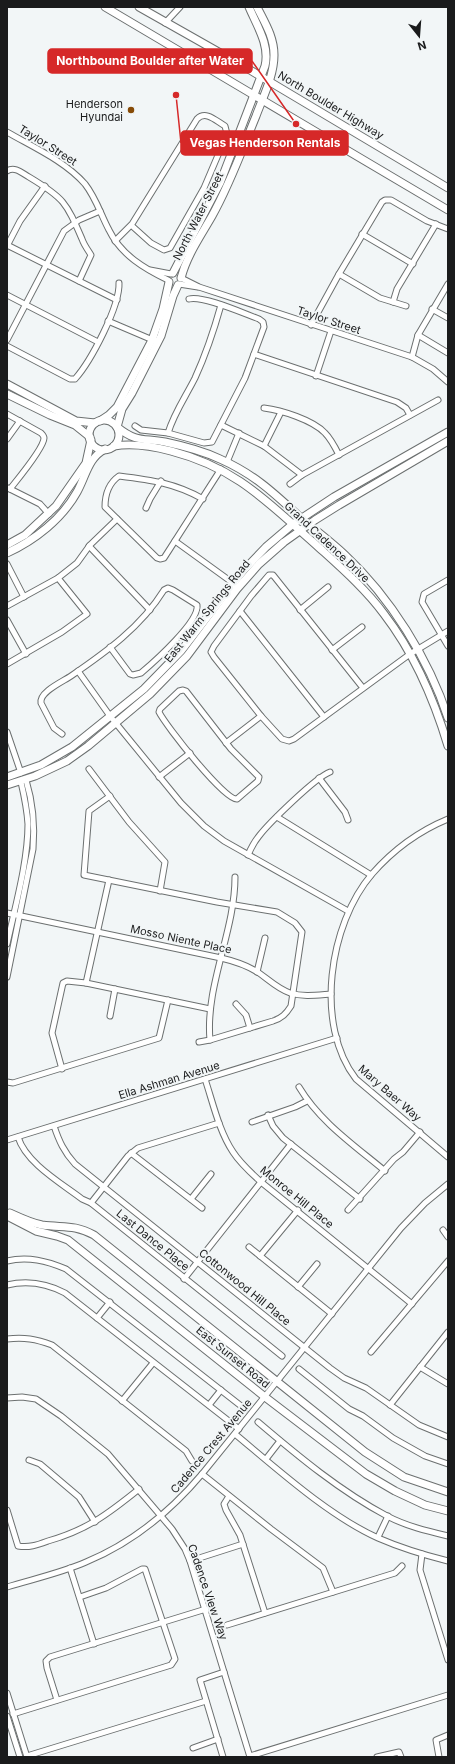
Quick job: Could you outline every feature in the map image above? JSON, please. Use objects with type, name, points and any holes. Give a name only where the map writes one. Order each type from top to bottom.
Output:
[{"type":"main road","points":[[105,7],[448,210]]},
{"type":"main road","name":"North Boulder Highway","points":[[140,7],[165,23],[262,77],[448,188]]},
{"type":"main road","name":"North Water Street","points":[[97,422],[109,415],[117,407],[155,341],[170,277],[220,182],[262,77],[266,62],[266,48],[249,7]]},
{"type":"main road","name":"North Water Street","points":[[114,446],[119,437],[117,427],[122,408],[132,393],[169,312],[173,296],[180,282],[184,266],[190,253],[227,189],[269,82],[274,58],[274,48],[271,36],[257,7]]},
{"type":"main road","points":[[177,273],[180,282],[174,286],[170,277],[177,273]]},
{"type":"main road","points":[[7,384],[76,421],[110,421],[117,427]]},
{"type":"main road","points":[[7,394],[50,415],[75,425],[90,438],[96,447],[105,450]]},
{"type":"main road","points":[[7,545],[25,535],[49,514],[66,493],[86,463],[90,431],[97,422]]},
{"type":"main road","name":"Grand Cadence Drive","points":[[117,427],[131,438],[186,447],[227,462],[244,471],[272,491],[345,556],[374,586],[417,649],[434,682],[448,718]]},
{"type":"main road","name":"East Warm Springs Road","points":[[7,785],[23,781],[67,760],[88,746],[113,719],[170,664],[193,637],[233,583],[266,547],[293,524],[448,432]]},
{"type":"main road","name":"East Warm Springs Road","points":[[7,777],[21,773],[46,762],[77,744],[150,694],[175,669],[259,564],[308,524],[448,441]]},
{"type":"main road","name":"Grand Cadence Drive","points":[[114,446],[134,445],[162,449],[193,457],[221,469],[253,490],[300,530],[354,579],[384,614],[410,654],[426,684],[448,746]]},
{"type":"main road","points":[[7,553],[41,533],[65,509],[78,491],[93,458],[114,446]]},
{"type":"main road","points":[[385,478],[383,475],[386,472],[414,455],[416,450]]},
{"type":"main road","points":[[19,547],[44,525],[49,514]]},
{"type":"main road","points":[[23,781],[36,772],[46,762]]},
{"type":"main road","points":[[7,782],[18,778],[21,773]]},
{"type":"main road","name":"East Sunset Road","points":[[7,1212],[31,1222],[43,1225],[72,1226],[83,1229],[94,1235],[365,1452],[404,1477],[448,1492]]},
{"type":"main road","name":"East Sunset Road","points":[[7,1216],[36,1231],[68,1240],[366,1474],[395,1491],[425,1505],[448,1511]]},
{"type":"street","points":[[165,23],[180,7]]},
{"type":"street","points":[[115,241],[131,225],[197,119],[202,115],[206,115],[225,126],[227,129],[227,134],[204,188],[170,248],[167,250],[162,249],[131,225]]},
{"type":"street","name":"Taylor Street","points":[[7,132],[70,170],[90,190],[110,232],[121,249],[137,263],[149,270],[170,277]]},
{"type":"street","points":[[9,170],[17,170],[45,186],[63,201],[75,222],[90,255],[79,281]]},
{"type":"street","points":[[45,186],[20,221],[7,246],[117,300]]},
{"type":"street","points":[[311,325],[379,204],[385,200],[391,200],[427,222],[448,229]]},
{"type":"street","points":[[7,340],[64,231],[75,222],[100,211]]},
{"type":"street","points":[[393,302],[397,289],[436,224]]},
{"type":"street","points":[[362,234],[413,264]]},
{"type":"street","points":[[339,274],[380,298],[406,306]]},
{"type":"street","name":"Taylor Street","points":[[180,282],[412,357],[433,369],[448,382]]},
{"type":"street","points":[[7,346],[74,380],[98,342],[108,321],[117,300],[119,283]]},
{"type":"street","points":[[412,357],[418,335],[448,284]]},
{"type":"street","points":[[7,295],[98,342]]},
{"type":"street","points":[[135,426],[141,430],[168,433],[204,443],[212,442],[245,378],[264,324],[259,319],[221,305],[196,298],[189,299]]},
{"type":"street","points":[[168,433],[205,354],[221,305]]},
{"type":"street","points":[[432,309],[448,318]]},
{"type":"street","points":[[108,321],[155,341]]},
{"type":"street","points":[[316,376],[331,331]]},
{"type":"street","points":[[418,335],[448,353]]},
{"type":"street","points":[[254,354],[397,402],[406,408],[410,415]]},
{"type":"street","points":[[290,484],[302,475],[339,454],[438,400]]},
{"type":"street","points":[[264,408],[281,412],[312,423],[329,437],[339,454]]},
{"type":"street","points":[[264,446],[281,412]]},
{"type":"street","points":[[7,414],[42,433],[44,437],[44,441],[36,454],[8,488],[40,504],[49,514]]},
{"type":"street","points":[[7,439],[20,421]]},
{"type":"street","points":[[221,425],[264,446],[302,475]]},
{"type":"street","points":[[227,462],[239,433]]},
{"type":"street","points":[[203,499],[186,489],[161,481],[119,476],[112,481],[105,499],[105,507],[157,558],[164,558],[203,499],[221,469]]},
{"type":"street","points":[[146,508],[161,481]]},
{"type":"street","points":[[7,606],[58,578],[77,563],[89,546],[117,519]]},
{"type":"street","points":[[175,541],[233,583]]},
{"type":"street","points":[[89,546],[150,610]]},
{"type":"street","points":[[7,564],[24,597]]},
{"type":"street","points":[[363,688],[273,575],[269,575],[240,611],[211,652],[261,716],[282,739],[289,741],[324,717],[417,649],[442,636],[448,631]]},
{"type":"street","points":[[7,664],[62,632],[87,614],[58,578]]},
{"type":"street","points":[[448,580],[424,594],[422,598],[422,602],[448,646]]},
{"type":"street","points":[[300,610],[328,587]]},
{"type":"street","points":[[62,734],[54,728],[41,703],[41,696],[44,693],[78,671],[135,627],[150,610],[164,590],[168,588],[197,605],[198,609],[195,616],[179,637],[141,673],[134,675],[130,674],[110,647]]},
{"type":"street","points":[[240,611],[324,717]]},
{"type":"street","points":[[7,620],[26,654]]},
{"type":"street","points":[[332,650],[362,627]]},
{"type":"street","points":[[78,671],[113,719],[180,803],[204,826],[224,841],[348,911]]},
{"type":"street","points":[[179,691],[186,691],[226,743],[259,777],[258,780],[234,800],[214,782],[190,753],[159,712],[160,709],[179,691]]},
{"type":"street","points":[[226,743],[261,716]]},
{"type":"street","points":[[7,732],[21,773]]},
{"type":"street","points":[[159,777],[190,753]]},
{"type":"street","points":[[89,769],[129,822],[165,862],[160,891]]},
{"type":"street","points":[[248,855],[259,835],[319,778],[330,772]]},
{"type":"street","points":[[319,778],[345,812],[348,820]]},
{"type":"street","points":[[7,944],[21,878],[27,830],[27,810],[23,781]]},
{"type":"street","points":[[7,977],[31,864],[35,832],[33,810],[23,781]]},
{"type":"street","points":[[110,796],[89,811],[84,875],[160,891],[276,912],[287,917],[300,927],[302,932],[291,1006],[287,1013],[281,1018],[199,1042]]},
{"type":"street","points":[[277,817],[371,875]]},
{"type":"street","name":"Mary Baer Way","points":[[448,819],[423,831],[395,850],[371,875],[348,911],[339,937],[333,961],[331,994],[332,1020],[337,1038],[345,1060],[356,1079],[448,1157]]},
{"type":"street","points":[[210,1040],[210,1008],[232,904],[234,877]]},
{"type":"street","points":[[86,983],[109,880]]},
{"type":"street","name":"Mosso Niente Place","points":[[7,913],[221,958],[242,964],[257,972],[282,990],[292,994],[303,996],[331,994]]},
{"type":"street","points":[[257,972],[265,938]]},
{"type":"street","points":[[62,1069],[52,1033],[63,982],[86,983],[210,1008]]},
{"type":"street","points":[[110,1016],[115,989]]},
{"type":"street","points":[[7,1082],[13,1083],[62,1069],[159,1038],[168,1000]]},
{"type":"street","points":[[236,1004],[246,1015],[250,1028]]},
{"type":"street","name":"Ella Ashman Avenue","points":[[7,1140],[337,1038]]},
{"type":"street","name":"Monroe Hill Place","points":[[205,1079],[219,1122],[233,1153],[261,1182],[298,1210],[412,1304]]},
{"type":"street","points":[[299,1087],[307,1100],[330,1125],[385,1171]]},
{"type":"street","points":[[252,1122],[268,1115],[295,1107],[307,1100]]},
{"type":"street","points":[[268,1115],[273,1126],[291,1144],[360,1199]]},
{"type":"street","points":[[91,1204],[131,1153],[144,1145],[219,1122]]},
{"type":"street","name":"Cottonwood Hill Place","points":[[54,1126],[60,1144],[66,1155],[305,1348],[344,1378],[366,1388],[419,1424],[448,1437]]},
{"type":"street","points":[[348,1210],[360,1199],[420,1132]]},
{"type":"street","name":"Last Dance Place","points":[[18,1137],[20,1144],[30,1159],[82,1199],[91,1204],[282,1356]]},
{"type":"street","points":[[184,1279],[291,1144]]},
{"type":"street","points":[[131,1153],[202,1208]]},
{"type":"street","points":[[191,1199],[211,1174]]},
{"type":"street","name":"Cadence Crest Avenue","points":[[7,1587],[70,1568],[117,1547],[137,1535],[162,1516],[180,1499],[202,1474],[278,1382],[401,1228],[425,1203],[448,1184]]},
{"type":"street","points":[[260,1256],[298,1210]]},
{"type":"street","points":[[443,1230],[448,1237]]},
{"type":"street","points":[[249,1247],[332,1314]]},
{"type":"street","points":[[7,1261],[33,1259],[49,1262],[66,1268],[245,1409]]},
{"type":"street","points":[[371,1352],[448,1261]]},
{"type":"street","points":[[298,1287],[317,1264]]},
{"type":"street","points":[[7,1285],[19,1282],[36,1282],[54,1287],[65,1293],[239,1429]]},
{"type":"street","points":[[97,1318],[110,1302]]},
{"type":"street","points":[[390,1405],[448,1332]]},
{"type":"street","points":[[7,1339],[21,1337],[38,1340],[52,1345],[122,1402],[186,1451],[192,1461]]},
{"type":"street","points":[[122,1402],[153,1363]]},
{"type":"street","points":[[420,1367],[448,1384]]},
{"type":"street","points":[[299,1369],[349,1409],[363,1416],[393,1438],[425,1456],[448,1464]]},
{"type":"street","points":[[209,1405],[221,1390]]},
{"type":"street","name":"Cadence View Way","points":[[7,1398],[22,1397],[36,1399],[66,1420],[108,1454],[175,1533],[190,1561],[206,1609],[250,1757]]},
{"type":"street","points":[[258,1422],[337,1485],[388,1516],[416,1528],[448,1536]]},
{"type":"street","points":[[235,1434],[330,1509],[378,1537],[422,1554],[448,1561]]},
{"type":"street","points":[[266,1460],[280,1441]]},
{"type":"street","points":[[29,1460],[40,1464],[79,1497],[95,1522]]},
{"type":"street","points":[[202,1474],[323,1568],[333,1592]]},
{"type":"street","points":[[7,1510],[18,1546],[28,1548],[70,1535],[95,1522],[139,1489]]},
{"type":"street","points":[[229,1496],[224,1504],[237,1528],[265,1613]]},
{"type":"street","points":[[378,1537],[388,1516]]},
{"type":"street","points":[[190,1561],[243,1544]]},
{"type":"street","points":[[422,1554],[420,1570],[448,1660]]},
{"type":"street","points":[[227,1624],[394,1573],[402,1566]]},
{"type":"street","points":[[70,1568],[94,1644]]},
{"type":"street","points":[[13,1714],[171,1665],[175,1659],[145,1569],[142,1569],[102,1590],[80,1597]]},
{"type":"street","points":[[57,1700],[47,1668],[46,1661],[50,1657],[206,1609]]},
{"type":"street","points":[[223,1757],[200,1680],[224,1672]]},
{"type":"street","points":[[250,1757],[448,1695]]},
{"type":"street","points":[[7,1697],[27,1757],[206,1701]]},
{"type":"street","points":[[7,1708],[17,1726]]},
{"type":"street","points":[[7,1716],[20,1757]]},
{"type":"street","points":[[439,1757],[436,1740],[448,1735]]},
{"type":"street","points":[[193,1748],[218,1739]]},
{"type":"street","points":[[378,1757],[400,1755]]},
{"type":"place","name":"Vegas Henderson Rentals","points":[[176,95]]},
{"type":"place","name":"Henderson Hyundai","points":[[131,110]]},
{"type":"place","name":"Northbound Boulder after Water","points":[[296,124]]}]
